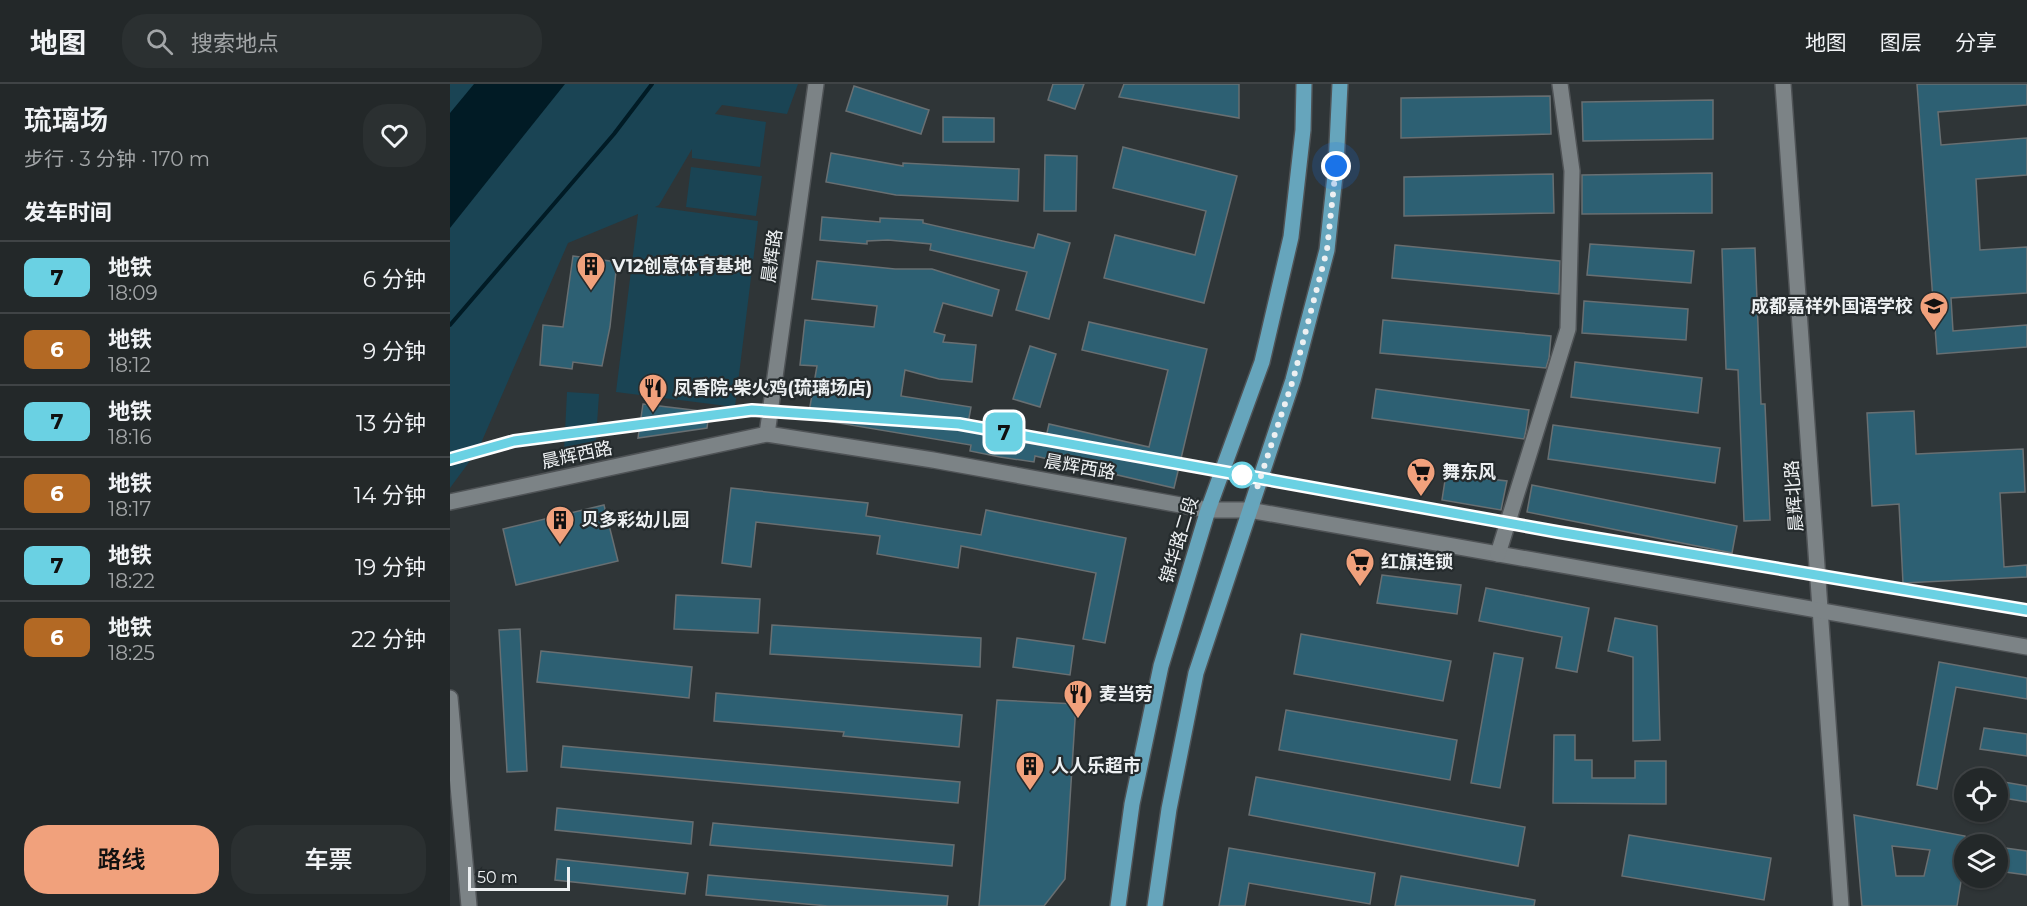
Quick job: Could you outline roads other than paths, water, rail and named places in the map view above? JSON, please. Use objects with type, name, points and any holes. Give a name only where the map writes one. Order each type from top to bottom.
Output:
[{"type":"main road","name":"锦华路二段","points":[[1118,906],[1132,804],[1161,666],[1208,510],[1262,362],[1292,237],[1303,130],[1304,84]]},
{"type":"main road","points":[[1155,906],[1169,809],[1196,673],[1293,380],[1327,250],[1336,166],[1340,84]]},
{"type":"street","name":"晨辉路","points":[[767,434],[816,84]]},
{"type":"street","points":[[1498,554],[1568,329],[1572,171],[1560,84]]},
{"type":"street","name":"晨辉北路","points":[[1784,84],[1841,906]]},
{"type":"street","name":"晨辉西路","points":[[450,502],[767,434],[944,462],[1208,510],[1249,510],[2027,647]]},
{"type":"street","points":[[450,698],[469,906]]},
{"type":"waterway","points":[[450,325],[614,134],[652,84]]},
{"type":"metro line","name":"7","points":[[450,459],[514,441],[752,410],[959,424],[1558,532],[2027,610]]},
{"type":"place","name":"V12创意体育基地","points":[[591,292]]},
{"type":"place","name":"成都嘉祥外国语学校","points":[[1934,332]]},
{"type":"place","name":"凤香院·柴火鸡(琉璃场店)","points":[[653,414]]},
{"type":"place","name":"舞东风","points":[[1421,498]]},
{"type":"place","name":"贝多彩幼儿园","points":[[560,546]]},
{"type":"place","name":"红旗连锁","points":[[1360,588]]},
{"type":"place","name":"麦当劳","points":[[1078,720]]},
{"type":"place","name":"人人乐超市","points":[[1030,792]]}]
